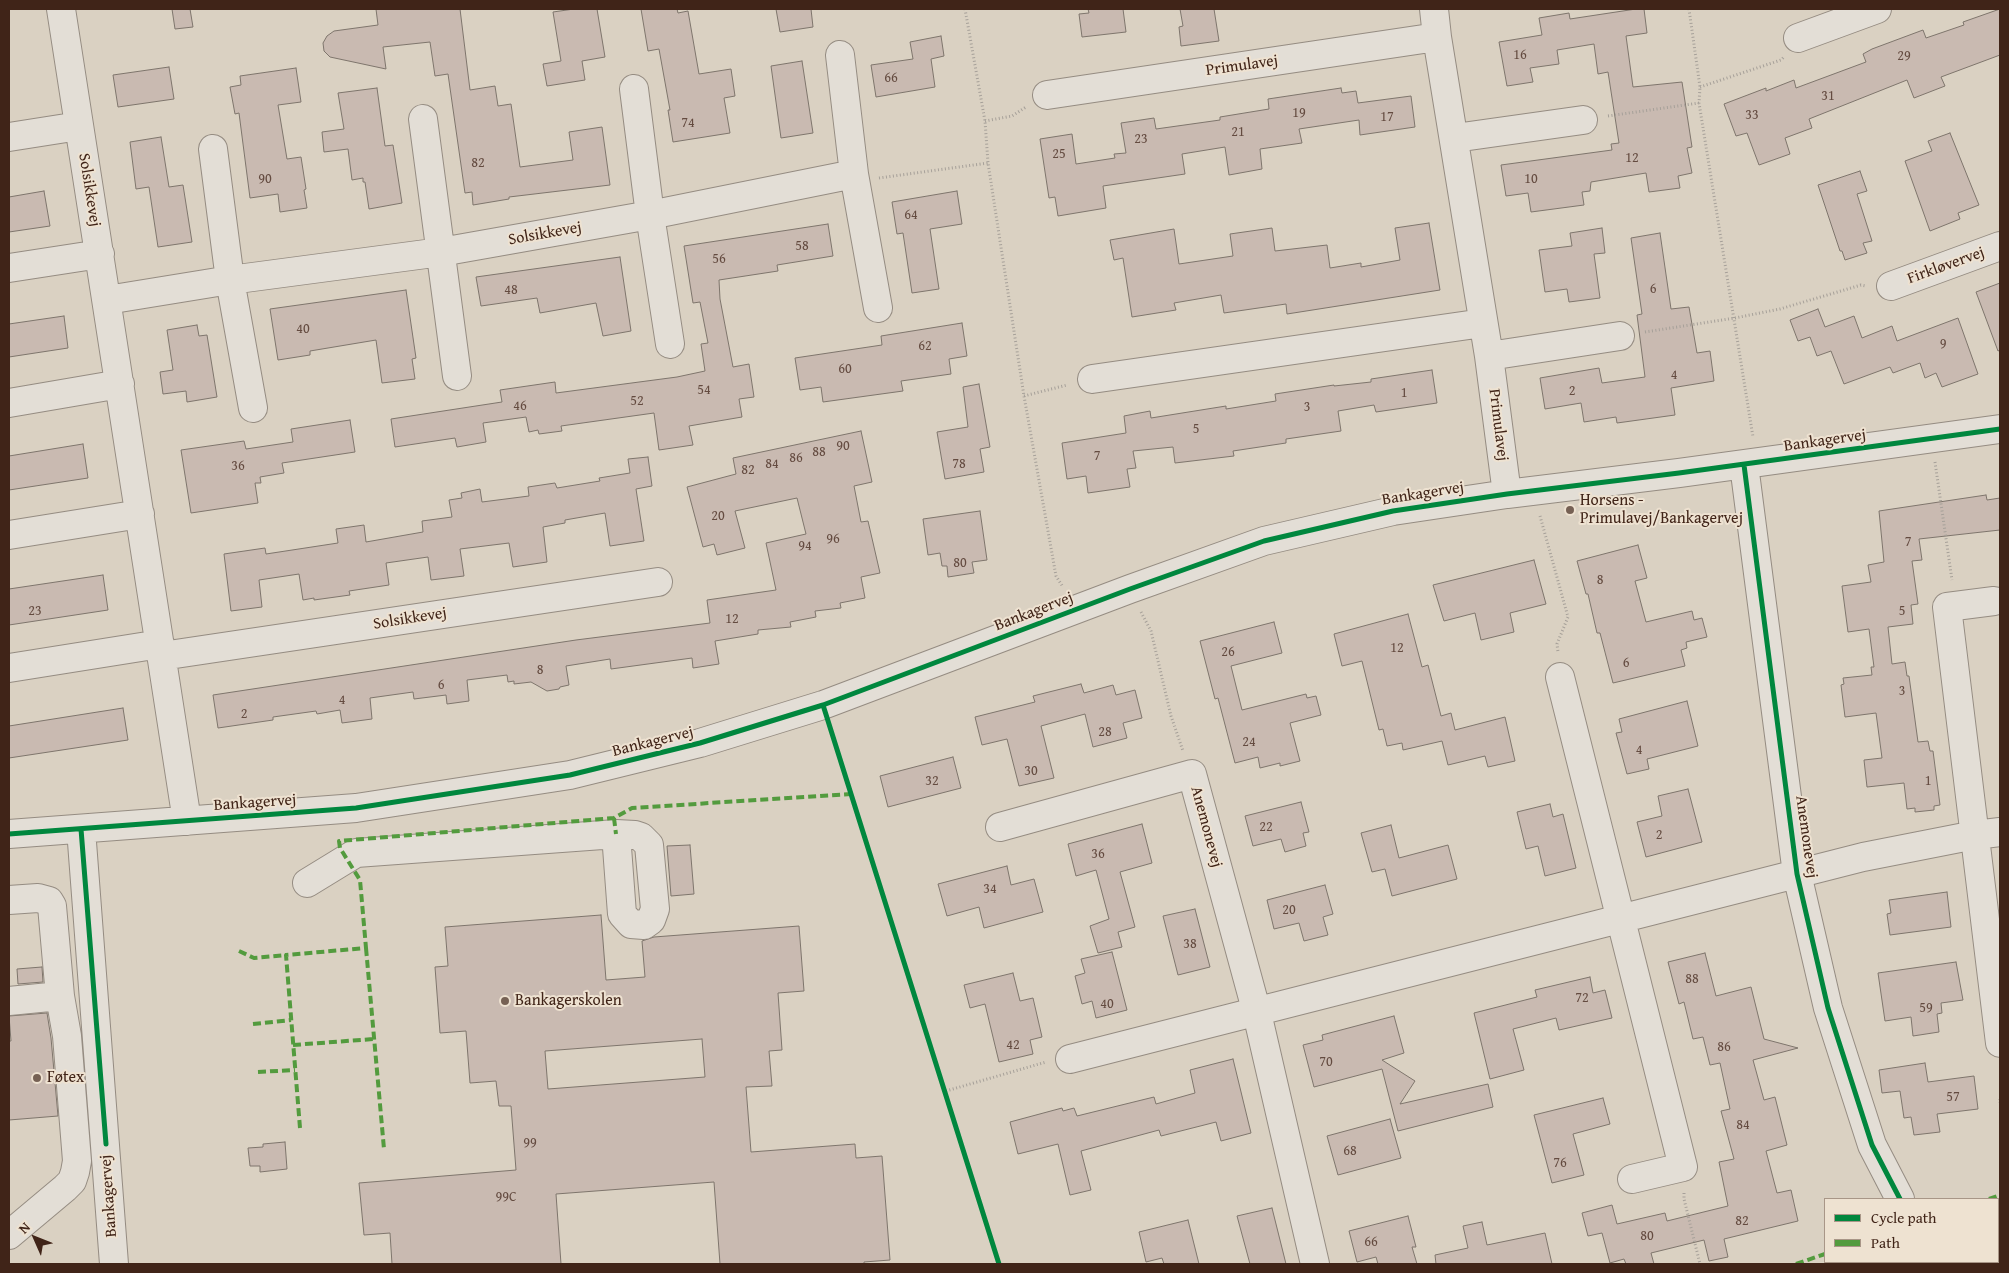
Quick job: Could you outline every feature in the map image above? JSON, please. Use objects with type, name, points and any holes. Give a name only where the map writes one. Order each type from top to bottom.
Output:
[{"type":"street","name":"Solsikkevej","points":[[61,9],[187,821]]},
{"type":"street","name":"Primulavej","points":[[1434,9],[1489,356],[1507,494]]},
{"type":"street","points":[[1798,38],[1877,9]]},
{"type":"street","name":"Primulavej","points":[[1047,95],[1437,37]]},
{"type":"street","points":[[840,55],[854,174],[878,308]]},
{"type":"street","points":[[634,89],[650,215],[670,344]]},
{"type":"street","points":[[423,119],[457,376]]},
{"type":"street","points":[[1455,138],[1583,120]]},
{"type":"street","points":[[9,137],[79,126]]},
{"type":"street","points":[[212,149],[230,280],[253,408]]},
{"type":"street","name":"Solsikkevej","points":[[107,300],[230,280],[441,252],[650,215],[854,174]]},
{"type":"street","name":"Firkløvervej","points":[[1891,286],[2000,246]]},
{"type":"street","points":[[9,268],[100,254]]},
{"type":"street","points":[[1092,379],[1483,323]]},
{"type":"street","points":[[1489,356],[1620,336]]},
{"type":"street","points":[[9,403],[120,384]]},
{"type":"street","name":"Bankagervej","points":[[9,834],[356,808],[570,775],[700,744],[823,705],[1130,589],[1264,541],[1394,511],[1507,494],[1750,464],[2000,429]]},
{"type":"street","name":"Anemonevej","points":[[1750,464],[1797,874],[1831,1017],[1872,1145],[1899,1198]]},
{"type":"street","points":[[9,535],[140,514]]},
{"type":"street","name":"Solsikkevej","points":[[9,668],[161,650],[658,582]]},
{"type":"street","points":[[1994,601],[1947,607],[1987,833],[2000,1043]]},
{"type":"street","points":[[1560,677],[1683,1167],[1632,1179]]},
{"type":"street","name":"Anemonevej","points":[[1000,827],[1192,774],[1257,1013],[1315,1264]]},
{"type":"street","name":"Bankagervej","points":[[81,829],[114,1264]]},
{"type":"street","name":"Anemonevej","points":[[1070,1059],[1257,1013],[1863,857],[1987,833]]},
{"type":"street","points":[[307,883],[356,853],[616,834]]},
{"type":"street","points":[[9,900],[38,898],[49,901],[52,906],[60,996],[67,1036],[77,1161],[72,1181],[9,1234]]},
{"type":"street","points":[[9,1001],[60,996]]},
{"type":"path","points":[[965,9],[985,121],[988,163],[1024,396],[1056,576],[1075,610]]},
{"type":"path","points":[[1688,9],[1700,87],[1699,103],[1752,427],[1750,464]]},
{"type":"path","points":[[1700,87],[1782,60],[1798,38]]},
{"type":"path","points":[[985,121],[1012,116],[1047,95]]},
{"type":"path","points":[[1583,120],[1699,103]]},
{"type":"path","points":[[854,174],[874,179],[988,163]]},
{"type":"path","points":[[1620,336],[1780,310],[1861,285],[1891,286]]},
{"type":"path","points":[[1024,396],[1092,379]]},
{"type":"path","points":[[1932,439],[1952,584],[1947,607]]},
{"type":"path","points":[[1538,490],[1541,522],[1568,617],[1557,644],[1560,677]]},
{"type":"path","points":[[1130,589],[1151,631],[1171,716],[1192,774]]},
{"type":"path","points":[[946,1091],[1051,1061],[1070,1059]]},
{"type":"path","points":[[1683,1167],[1684,1200],[1700,1264]]},
{"type":"building","points":[[172,9],[190,9],[193,27],[175,29]]},
{"type":"building","points":[[376,9],[460,9],[470,90],[495,86],[498,106],[511,104],[520,167],[573,160],[569,132],[602,127],[610,185],[509,197],[509,199],[473,205],[472,192],[465,193],[448,74],[435,76],[430,42],[383,47],[386,69],[330,57],[324,51],[323,43],[327,36],[334,31],[378,25]]},
{"type":"building","points":[[574,9],[597,9],[605,57],[582,61],[585,80],[547,86],[543,64],[561,61],[553,12]]},
{"type":"building","points":[[641,9],[677,9],[678,13],[688,11],[699,74],[731,69],[735,96],[724,98],[730,133],[673,142],[668,110],[670,110],[659,49],[648,51]]},
{"type":"building","points":[[776,9],[811,9],[813,27],[780,32]]},
{"type":"building","points":[[1088,9],[1123,9],[1126,32],[1082,37],[1079,14],[1089,13]]},
{"type":"building","points":[[1180,9],[1214,9],[1219,41],[1181,46],[1179,27],[1183,26]]},
{"type":"building","points":[[1644,9],[1647,33],[1626,36],[1633,87],[1682,82],[1692,147],[1687,148],[1692,173],[1678,176],[1680,188],[1649,192],[1646,173],[1591,182],[1590,191],[1582,192],[1584,205],[1531,212],[1528,193],[1506,196],[1501,165],[1612,150],[1611,144],[1619,143],[1608,72],[1598,74],[1594,44],[1557,50],[1559,64],[1530,68],[1533,82],[1507,86],[1499,42],[1542,35],[1539,18],[1569,13],[1570,19]]},
{"type":"building","points":[[2000,9],[2000,55],[1941,77],[1945,86],[1914,98],[1907,80],[1809,119],[1812,128],[1785,138],[1790,154],[1759,165],[1747,133],[1736,136],[1724,104],[1766,88],[1766,91],[1794,80],[1796,88],[1866,62],[1863,54],[1872,49],[1923,30],[1926,38],[1964,25],[1963,22]]},
{"type":"building","points":[[941,36],[944,56],[931,59],[935,87],[876,97],[871,65],[913,59],[910,42]]},
{"type":"building","points":[[802,61],[813,133],[781,138],[771,66]]},
{"type":"building","points":[[169,67],[174,99],[118,107],[113,75]]},
{"type":"building","points":[[296,68],[301,102],[278,105],[287,159],[301,157],[307,208],[280,212],[278,194],[250,198],[239,113],[235,114],[230,87],[241,85],[240,76]]},
{"type":"building","points":[[377,88],[385,146],[393,145],[402,203],[369,209],[363,178],[352,180],[348,149],[324,152],[322,132],[344,129],[338,93]]},
{"type":"building","points":[[1341,88],[1342,93],[1356,91],[1358,103],[1411,96],[1415,127],[1360,135],[1359,120],[1299,129],[1302,143],[1260,149],[1262,169],[1229,175],[1225,147],[1182,154],[1185,174],[1103,186],[1106,208],[1058,216],[1055,197],[1049,198],[1040,139],[1072,134],[1076,164],[1115,158],[1114,154],[1126,153],[1121,123],[1154,118],[1156,129],[1220,120],[1220,117],[1269,109],[1268,99]]},
{"type":"building","points":[[1950,133],[1979,205],[1958,213],[1960,219],[1930,231],[1905,161],[1932,151],[1928,141]]},
{"type":"building","points":[[161,137],[169,187],[183,185],[192,242],[158,247],[149,187],[136,189],[130,142]]},
{"type":"building","points":[[1860,171],[1867,191],[1857,194],[1872,241],[1863,243],[1867,253],[1845,260],[1842,251],[1840,251],[1818,185]]},
{"type":"building","points":[[44,191],[50,226],[9,232],[9,197]]},
{"type":"building","points":[[957,191],[962,224],[930,229],[939,289],[912,293],[903,233],[897,234],[892,202]]},
{"type":"building","points":[[1429,223],[1440,290],[1287,314],[1286,304],[1224,313],[1221,295],[1174,303],[1176,310],[1132,317],[1123,258],[1114,260],[1110,240],[1174,229],[1179,264],[1233,256],[1230,234],[1272,228],[1275,251],[1327,245],[1330,268],[1361,263],[1361,267],[1400,260],[1395,228]]},
{"type":"building","points":[[828,224],[833,256],[777,265],[778,271],[719,280],[720,299],[733,367],[749,364],[754,397],[739,399],[742,417],[689,426],[693,445],[659,450],[654,413],[561,426],[562,431],[539,434],[538,430],[529,432],[526,417],[483,423],[486,442],[457,447],[455,438],[395,447],[391,419],[502,402],[500,390],[555,382],[556,393],[677,377],[705,371],[701,344],[708,343],[700,302],[693,303],[684,246]]},
{"type":"building","points":[[1602,228],[1605,253],[1594,254],[1600,298],[1569,302],[1567,289],[1545,292],[1539,250],[1572,246],[1570,233]]},
{"type":"building","points":[[1660,233],[1671,309],[1689,307],[1697,353],[1710,351],[1714,381],[1671,388],[1675,415],[1617,423],[1616,417],[1584,422],[1581,403],[1545,409],[1540,378],[1599,368],[1602,383],[1645,377],[1637,315],[1642,314],[1631,238]]},
{"type":"building","points":[[620,257],[631,331],[603,336],[596,303],[540,313],[537,298],[481,306],[476,277]]},
{"type":"building","points":[[2000,283],[2000,350],[1998,351],[1976,292]]},
{"type":"building","points":[[406,290],[416,358],[412,359],[415,379],[382,383],[376,340],[310,351],[310,355],[278,360],[270,309]]},
{"type":"building","points":[[1818,309],[1825,327],[1854,316],[1862,338],[1892,326],[1897,341],[1958,318],[1978,374],[1942,387],[1936,373],[1925,378],[1920,363],[1893,373],[1890,367],[1844,384],[1831,351],[1817,356],[1810,337],[1798,341],[1790,320]]},
{"type":"building","points":[[64,316],[68,348],[9,357],[9,324]]},
{"type":"building","points":[[962,323],[967,356],[949,359],[951,374],[901,381],[903,391],[823,402],[821,387],[800,390],[795,358],[882,345],[881,336]]},
{"type":"building","points":[[197,325],[199,336],[207,335],[217,397],[187,402],[186,391],[163,394],[160,372],[173,370],[167,330]]},
{"type":"building","points":[[1432,370],[1437,403],[1376,412],[1374,405],[1338,411],[1341,431],[1286,439],[1286,443],[1233,451],[1234,456],[1175,463],[1173,447],[1133,451],[1136,468],[1127,469],[1130,487],[1088,493],[1086,476],[1067,479],[1062,443],[1126,433],[1124,416],[1150,411],[1151,418],[1226,406],[1226,409],[1276,401],[1275,394],[1334,385],[1371,382],[1371,379]]},
{"type":"building","points":[[979,384],[990,447],[980,449],[984,472],[945,479],[937,432],[968,427],[963,387]]},
{"type":"building","points":[[350,420],[355,452],[282,463],[284,473],[260,477],[261,483],[255,483],[258,503],[191,513],[181,450],[244,441],[246,449],[293,442],[291,429]]},
{"type":"building","points":[[861,431],[872,482],[854,486],[861,522],[868,521],[880,573],[861,577],[865,598],[840,603],[841,608],[815,611],[816,617],[790,622],[791,627],[758,630],[758,634],[715,641],[719,664],[693,668],[692,658],[611,669],[610,659],[566,666],[569,685],[559,689],[547,691],[531,682],[514,684],[514,681],[508,682],[507,675],[467,680],[469,701],[447,704],[446,695],[414,699],[413,692],[370,698],[372,719],[342,723],[340,710],[317,714],[316,711],[273,717],[273,720],[218,728],[213,695],[576,640],[710,623],[707,600],[776,590],[766,543],[806,534],[797,498],[735,511],[745,548],[717,555],[714,544],[703,547],[687,487],[736,474],[733,458]]},
{"type":"building","points":[[83,444],[88,478],[9,490],[9,456]]},
{"type":"building","points":[[648,457],[652,486],[636,489],[644,541],[610,546],[605,513],[565,520],[565,523],[543,527],[547,562],[513,567],[509,543],[460,549],[464,576],[431,580],[428,557],[386,563],[389,585],[349,591],[350,595],[314,600],[314,598],[303,600],[299,574],[259,580],[262,607],[231,611],[224,554],[265,548],[266,554],[338,543],[336,529],[364,525],[366,542],[423,532],[422,521],[452,517],[449,500],[462,498],[461,493],[480,489],[482,502],[529,496],[528,487],[555,483],[557,488],[600,481],[599,478],[630,473],[628,459]]},
{"type":"building","points":[[1986,495],[1987,500],[2000,498],[2000,530],[1919,539],[1922,560],[1912,561],[1918,604],[1911,605],[1913,624],[1888,627],[1892,664],[1905,662],[1907,676],[1909,676],[1918,742],[1928,741],[1930,751],[1933,751],[1940,805],[1934,806],[1934,810],[1915,812],[1915,808],[1907,809],[1904,783],[1867,787],[1864,760],[1882,758],[1876,713],[1845,717],[1841,685],[1844,684],[1843,678],[1872,675],[1871,667],[1874,667],[1869,629],[1848,632],[1842,586],[1871,582],[1868,565],[1884,562],[1879,511]]},
{"type":"building","points":[[980,511],[987,560],[972,562],[974,573],[948,577],[947,566],[942,566],[940,553],[928,555],[923,519]]},
{"type":"building","points":[[1638,545],[1647,578],[1635,581],[1646,622],[1692,611],[1694,620],[1702,618],[1707,637],[1686,642],[1687,648],[1681,650],[1685,666],[1613,683],[1600,633],[1597,633],[1588,594],[1586,594],[1577,561]]},
{"type":"building","points":[[1534,560],[1546,604],[1510,613],[1514,632],[1481,640],[1475,613],[1444,621],[1433,585]]},
{"type":"building","points":[[103,575],[108,610],[9,625],[9,589]]},
{"type":"building","points":[[1408,614],[1422,667],[1428,665],[1441,716],[1451,713],[1455,730],[1505,717],[1515,761],[1488,767],[1485,756],[1448,765],[1442,741],[1403,750],[1402,743],[1387,746],[1383,729],[1379,730],[1362,661],[1342,666],[1334,634]]},
{"type":"building","points":[[1274,622],[1282,653],[1231,666],[1242,710],[1306,694],[1307,698],[1316,696],[1321,715],[1290,723],[1300,761],[1260,768],[1258,757],[1235,763],[1218,698],[1215,699],[1200,641]]},
{"type":"building","points":[[1081,684],[1084,693],[1113,685],[1116,695],[1135,690],[1142,718],[1123,723],[1127,738],[1093,747],[1085,714],[1041,726],[1054,778],[1019,786],[1007,739],[982,745],[975,717],[1035,702],[1033,696]]},
{"type":"building","points":[[1687,701],[1698,746],[1647,759],[1649,769],[1627,774],[1616,733],[1622,732],[1619,719]]},
{"type":"building","points":[[123,708],[128,740],[9,758],[9,726]]},
{"type":"building","points":[[953,757],[961,788],[888,807],[880,776]]},
{"type":"building","points":[[1688,789],[1702,842],[1646,857],[1637,822],[1662,816],[1658,796]]},
{"type":"building","points":[[1301,802],[1309,832],[1303,833],[1306,846],[1285,852],[1281,839],[1253,846],[1245,816]]},
{"type":"building","points":[[1550,804],[1553,817],[1563,814],[1576,868],[1545,876],[1538,846],[1526,849],[1517,812]]},
{"type":"building","points":[[1142,824],[1152,863],[1120,872],[1135,927],[1118,932],[1122,947],[1098,953],[1090,926],[1109,919],[1096,870],[1076,876],[1068,844]]},
{"type":"building","points":[[1391,825],[1399,858],[1448,845],[1457,879],[1392,896],[1385,869],[1372,872],[1361,833]]},
{"type":"building","points":[[690,845],[694,894],[671,896],[667,846]]},
{"type":"building","points":[[1007,866],[1011,885],[1034,879],[1043,912],[984,928],[979,907],[947,916],[938,884]]},
{"type":"building","points":[[1325,885],[1333,914],[1323,917],[1328,935],[1304,941],[1299,923],[1274,929],[1267,900]]},
{"type":"building","points":[[1947,892],[1951,927],[1890,935],[1887,914],[1891,913],[1889,900]]},
{"type":"building","points":[[1195,909],[1210,967],[1178,975],[1163,916]]},
{"type":"building","points":[[601,915],[606,980],[645,977],[642,941],[654,937],[799,926],[804,991],[778,993],[782,1050],[769,1051],[772,1086],[746,1087],[751,1152],[855,1144],[856,1158],[882,1156],[890,1260],[864,1262],[864,1264],[720,1264],[714,1182],[556,1194],[561,1264],[392,1264],[390,1233],[364,1235],[359,1183],[516,1170],[511,1106],[499,1106],[496,1081],[470,1083],[466,1031],[440,1033],[435,967],[448,966],[445,927]],"holes":[[[702,1039],[705,1077],[548,1089],[545,1051]]]},
{"type":"building","points":[[1112,952],[1127,1010],[1096,1018],[1092,1001],[1082,1004],[1075,976],[1085,973],[1081,959]]},
{"type":"building","points":[[1705,953],[1716,996],[1751,987],[1764,1039],[1798,1048],[1753,1060],[1764,1100],[1775,1097],[1787,1145],[1766,1151],[1777,1193],[1791,1190],[1798,1221],[1724,1239],[1728,1257],[1709,1261],[1704,1240],[1651,1253],[1654,1264],[1626,1264],[1624,1259],[1610,1263],[1602,1233],[1588,1236],[1582,1213],[1612,1205],[1617,1224],[1665,1213],[1667,1221],[1728,1206],[1719,1162],[1734,1159],[1721,1111],[1730,1109],[1720,1063],[1710,1065],[1703,1037],[1693,1039],[1684,1002],[1679,1004],[1668,962]]},
{"type":"building","points":[[1956,962],[1963,1000],[1941,1003],[1942,1013],[1937,1014],[1939,1032],[1913,1036],[1911,1017],[1885,1021],[1878,973]]},
{"type":"building","points":[[42,967],[43,982],[18,984],[17,969]]},
{"type":"building","points":[[1013,973],[1020,1001],[1033,998],[1042,1037],[1030,1040],[1033,1054],[999,1062],[985,1004],[970,1008],[964,985]]},
{"type":"building","points":[[1590,977],[1593,993],[1605,990],[1612,1018],[1559,1030],[1556,1018],[1513,1029],[1524,1070],[1490,1079],[1474,1013],[1537,997],[1535,990]]},
{"type":"building","name":"Føtex","points":[[47,1013],[58,1116],[9,1120],[9,1041],[11,1041],[9,1016]]},
{"type":"building","points":[[1394,1016],[1404,1053],[1382,1060],[1415,1081],[1400,1104],[1488,1084],[1493,1107],[1398,1131],[1382,1069],[1314,1087],[1303,1045],[1323,1040],[1322,1035]]},
{"type":"building","points":[[1233,1059],[1251,1133],[1221,1141],[1216,1122],[1161,1136],[1159,1130],[1081,1151],[1091,1190],[1070,1195],[1058,1144],[1018,1154],[1010,1122],[1062,1108],[1063,1111],[1074,1108],[1077,1116],[1154,1097],[1156,1104],[1195,1093],[1190,1070]]},
{"type":"building","points":[[1925,1063],[1928,1082],[1974,1076],[1978,1109],[1937,1114],[1940,1132],[1914,1135],[1911,1117],[1904,1118],[1900,1091],[1882,1093],[1879,1070]]},
{"type":"building","points":[[1603,1098],[1610,1124],[1573,1134],[1584,1175],[1552,1183],[1534,1115]]},
{"type":"building","points":[[1390,1119],[1401,1158],[1338,1175],[1327,1136]]},
{"type":"building","points":[[285,1142],[287,1169],[260,1172],[260,1166],[250,1166],[248,1148],[263,1147],[263,1144]]},
{"type":"building","points":[[1272,1208],[1286,1264],[1250,1264],[1237,1216]]},
{"type":"building","points":[[1408,1216],[1416,1247],[1412,1247],[1417,1264],[1378,1264],[1376,1257],[1357,1262],[1349,1231]]},
{"type":"building","points":[[1188,1220],[1199,1264],[1164,1264],[1162,1258],[1146,1262],[1139,1232]]},
{"type":"building","points":[[1482,1222],[1487,1245],[1545,1233],[1552,1264],[1436,1264],[1435,1255],[1468,1248],[1463,1226]]},
{"type":"marked path","points":[[300,1128],[286,955],[366,948],[360,880],[340,848],[339,841],[614,818],[632,808],[851,794]]},
{"type":"marked path","points":[[614,818],[616,834]]},
{"type":"marked path","points":[[366,948],[384,1149]]},
{"type":"marked path","points":[[239,951],[254,958],[286,955]]},
{"type":"marked path","points":[[253,1024],[291,1020]]},
{"type":"marked path","points":[[293,1045],[374,1039]]},
{"type":"marked path","points":[[258,1072],[295,1070]]},
{"type":"marked path","points":[[1992,1198],[2000,1195]]},
{"type":"marked path","points":[[1796,1264],[1824,1254]]},
{"type":"cycle path","points":[[9,834],[356,808],[570,775],[700,743],[823,705],[1130,589],[1264,541],[1393,511],[1507,494],[1679,473],[2000,429]]},
{"type":"cycle path","points":[[1744,465],[1797,874],[1828,1008],[1872,1145],[1899,1198]]},
{"type":"cycle path","points":[[823,705],[999,1264]]},
{"type":"cycle path","points":[[81,829],[106,1144]]},
{"type":"place","name":"Horsens - Primulavej/Bankagervej","points":[[1570,510]]},
{"type":"place","name":"Bankagerskolen","points":[[505,1001]]},
{"type":"place","name":"Føtex","points":[[37,1078]]}]
